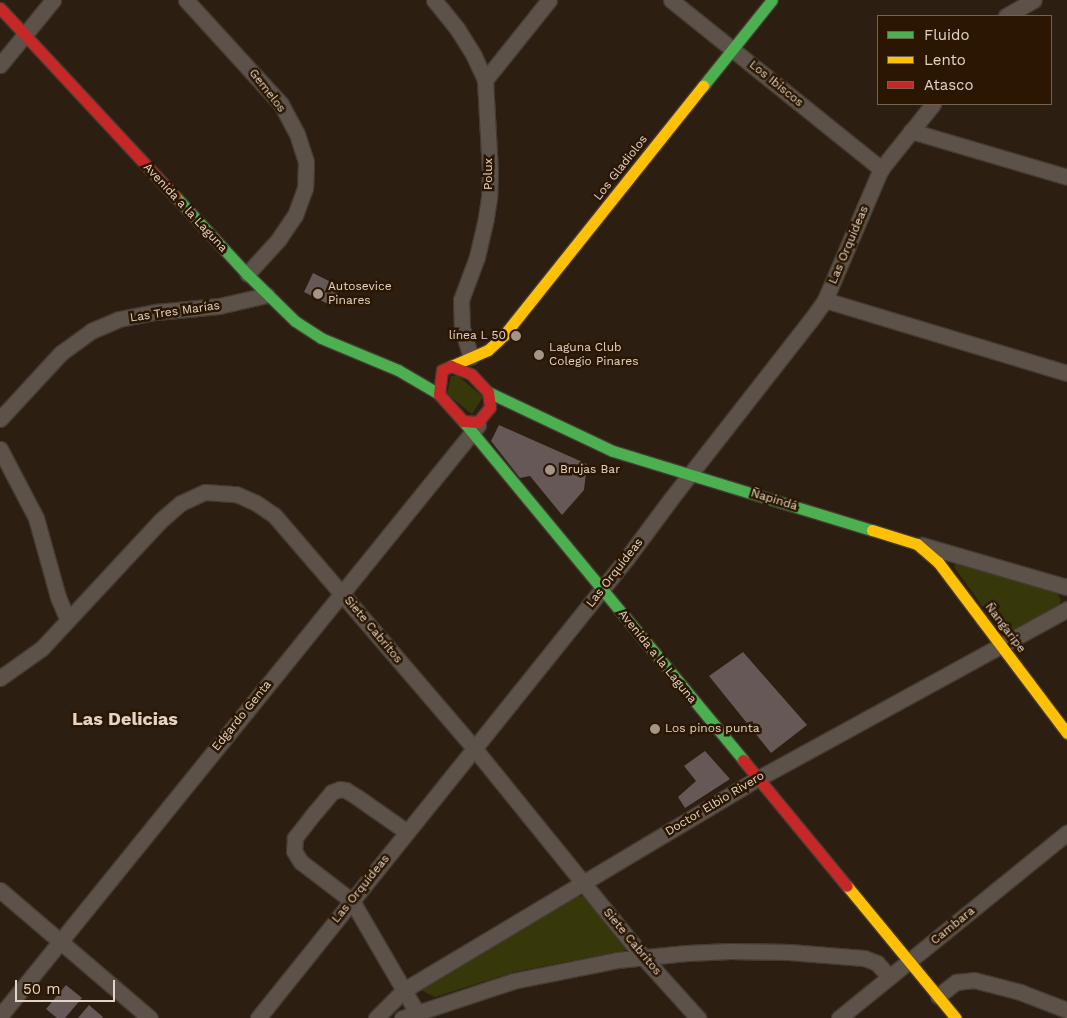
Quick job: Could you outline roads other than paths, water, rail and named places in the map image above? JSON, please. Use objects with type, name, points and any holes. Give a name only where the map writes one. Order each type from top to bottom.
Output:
[{"type":"street","points":[[0,65],[53,0]]},
{"type":"street","name":"Gemelos","points":[[186,0],[281,104],[297,134],[306,162],[305,188],[295,215],[279,239],[247,274]]},
{"type":"street","name":"Polux","points":[[434,0],[458,30],[474,56],[485,80],[490,172],[489,198],[477,257],[460,300],[462,328],[471,357]]},
{"type":"street","points":[[485,80],[548,0]]},
{"type":"street","name":"Los Ibiscos","points":[[671,0],[881,169]]},
{"type":"street","name":"Los Gladiolos","points":[[437,369],[488,350],[542,289],[772,0]]},
{"type":"street","points":[[1006,15],[1017,0]]},
{"type":"street","points":[[1007,15],[1034,0]]},
{"type":"street","name":"Avenida a la Laguna","points":[[0,8],[247,274],[295,321],[321,338],[398,370],[439,394],[603,589],[956,1018]]},
{"type":"street","name":"Las Orquídeas","points":[[258,1018],[603,589],[825,300],[881,169],[932,105]]},
{"type":"street","points":[[911,131],[1067,177]]},
{"type":"street","name":"Las Tres Marías","points":[[0,419],[61,353],[90,331],[119,319],[228,304],[267,295]]},
{"type":"street","points":[[825,300],[1067,373]]},
{"type":"street","points":[[485,416],[490,407],[486,389],[485,366],[488,350]]},
{"type":"street","name":"Ñapindá","points":[[437,369],[462,368],[486,389],[613,451],[917,544],[1067,587]]},
{"type":"street","points":[[437,369],[439,394]]},
{"type":"street","name":"Avenida a la Laguna","points":[[398,370],[437,369]]},
{"type":"street","name":"Edgardo Genta","points":[[0,1016],[342,594],[467,427],[485,416]]},
{"type":"street","points":[[0,449],[36,518],[58,597],[68,620]]},
{"type":"street","name":"Siete Cabritos","points":[[0,678],[42,648],[160,521],[181,503],[206,492],[236,494],[256,503],[274,515],[342,594],[474,748],[644,958],[698,1018]]},
{"type":"street","name":"Ñangaripe","points":[[917,544],[938,562],[1067,733]]},
{"type":"street","name":"Doctor Elbio Rivero","points":[[376,1018],[404,990],[757,778],[1067,609]]},
{"type":"street","points":[[407,832],[346,790],[332,792],[295,838],[294,851],[301,862],[352,901],[404,990],[413,1016],[513,981],[617,960],[730,951],[816,954],[864,958],[876,963],[890,977]]},
{"type":"street","name":"Cambara","points":[[839,1018],[1067,833]]},
{"type":"street","points":[[0,890],[61,940],[150,1018]]},
{"type":"street","points":[[938,996],[956,982],[974,980],[1020,992],[1067,1010]]},
{"type":"place","name":"Autosevice Pinares","points":[[318,294]]},
{"type":"place","name":"línea L 50","points":[[516,336]]},
{"type":"place","name":"Laguna Club Colegio Pinares","points":[[539,355]]},
{"type":"place","name":"Brujas Bar","points":[[550,470]]},
{"type":"place","name":"Los pinos punta","points":[[655,729]]},
{"type":"district","name":"Las Delicias","points":[[125,719]]}]
